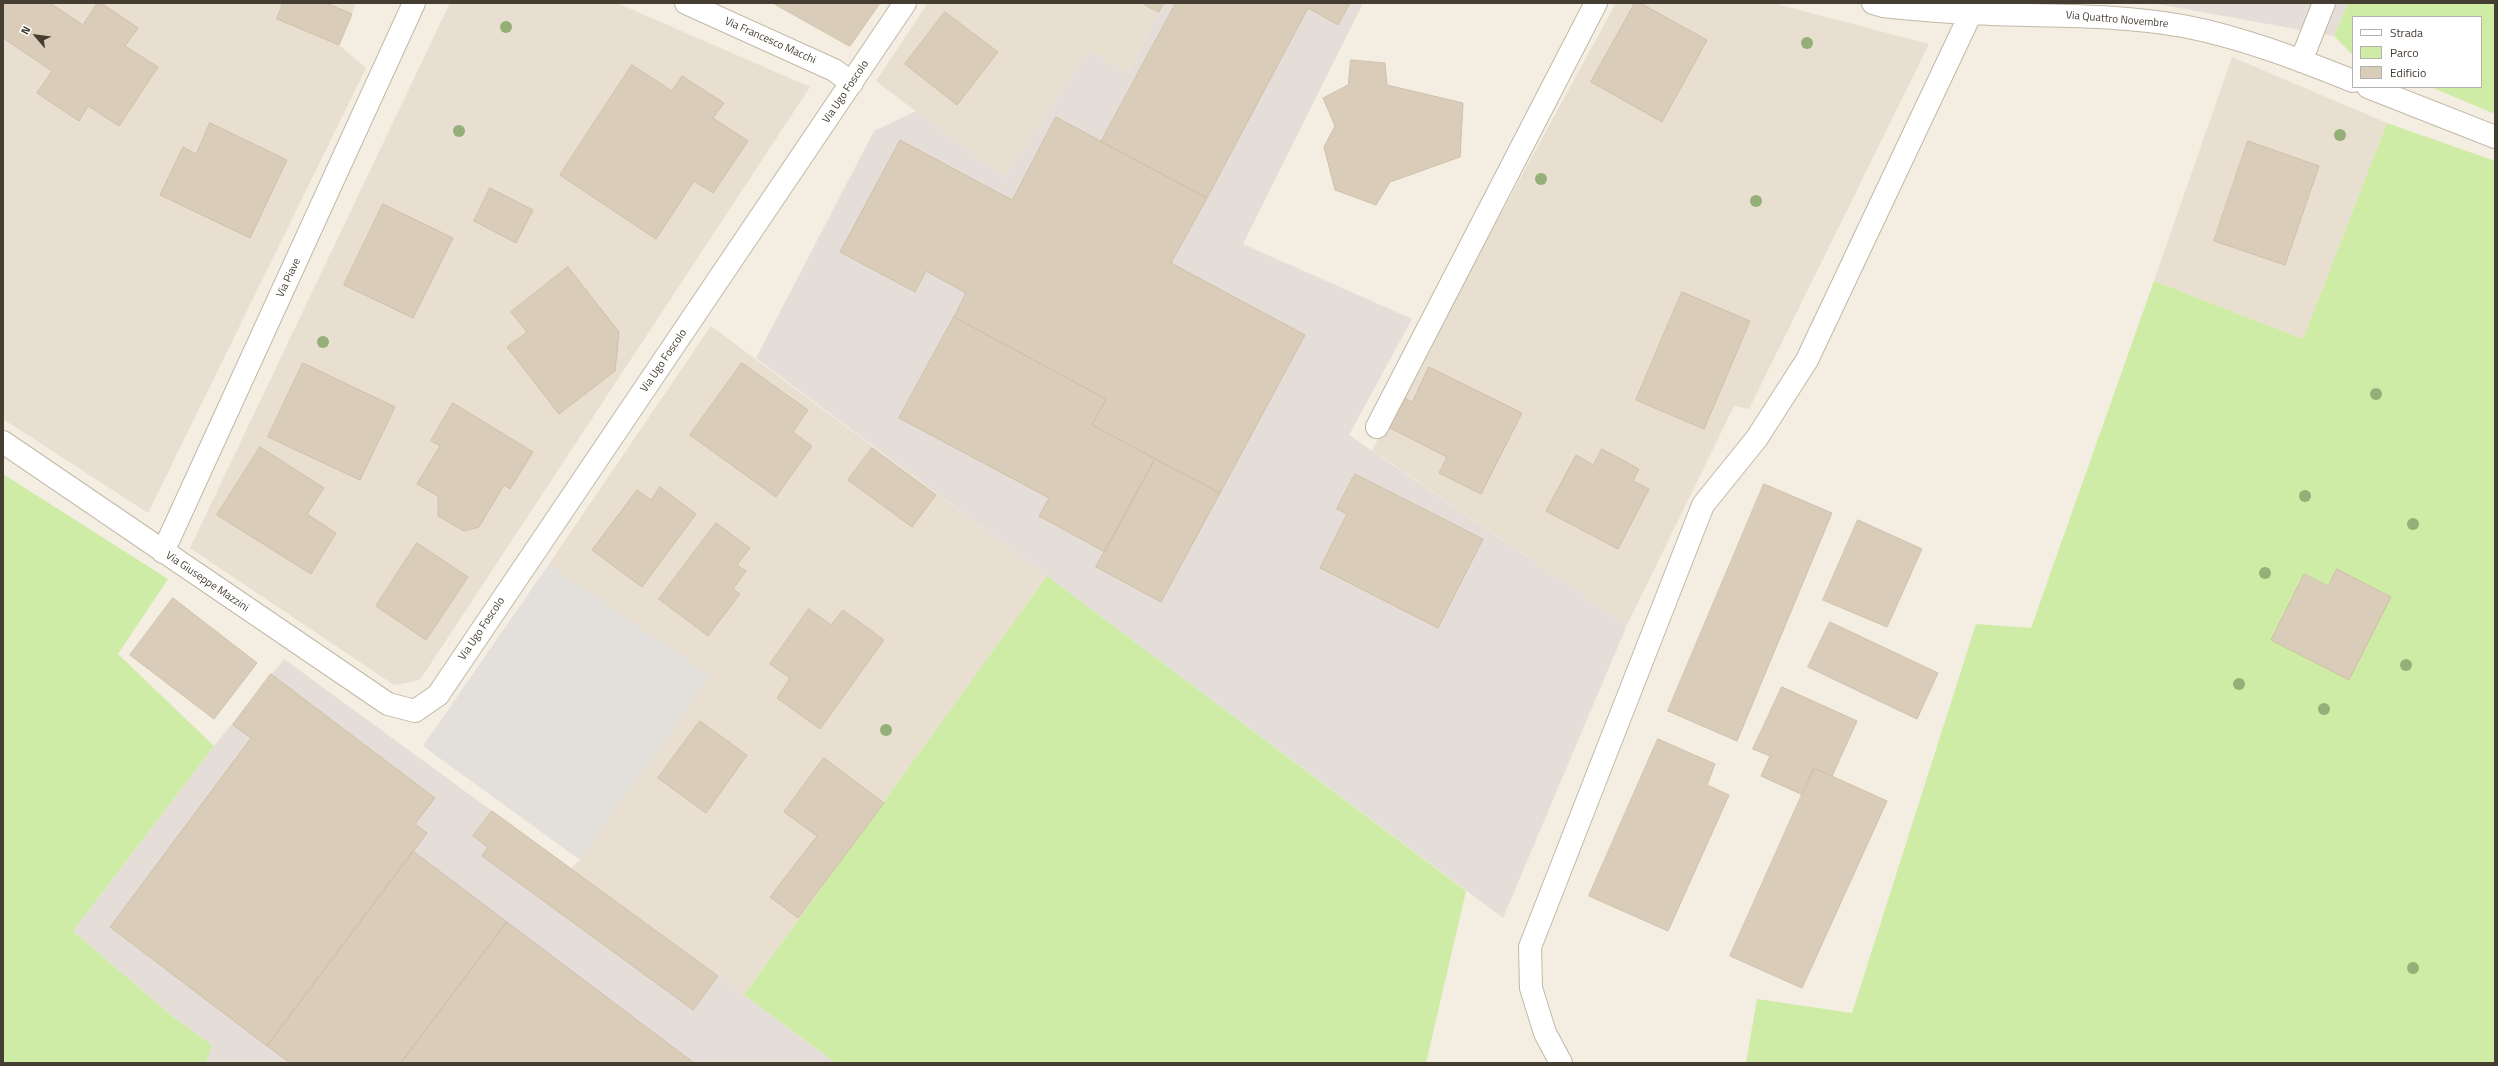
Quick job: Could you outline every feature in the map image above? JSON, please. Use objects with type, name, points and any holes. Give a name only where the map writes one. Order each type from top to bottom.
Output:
[{"type":"street","name":"Via Piave","points":[[163,552],[414,3]]},
{"type":"street","name":"Via Francesco Macchi","points":[[686,3],[834,70],[852,84]]},
{"type":"street","name":"Via Ugo Foscolo","points":[[415,711],[438,695],[852,84],[905,3]]},
{"type":"street","points":[[1376,427],[1596,3]]},
{"type":"street","name":"Via Quattro Novembre","points":[[1873,3],[1883,6],[1971,13],[2063,9],[2183,26],[2301,61],[2352,81]]},
{"type":"street","points":[[2301,61],[2324,3]]},
{"type":"street","points":[[1561,1063],[1545,1033],[1531,988],[1530,947],[1619,718],[1703,505],[1757,438],[1807,360],[1971,13]]},
{"type":"street","points":[[2371,88],[2495,137]]},
{"type":"street","name":"Via Giuseppe Mazzini","points":[[3,442],[388,704],[415,711]]},
{"type":"shaded area","points":[[3,3],[356,3],[339,45],[366,68],[148,513],[3,419]]},
{"type":"shaded area","points":[[450,3],[617,3],[810,87],[420,680],[394,685],[190,548]]},
{"type":"shaded area","points":[[928,3],[1164,3],[1128,72],[1089,52],[1004,178],[876,81]]},
{"type":"shaded area","points":[[1164,3],[1363,3],[1243,244],[1412,319],[1349,435],[1627,625],[1503,918],[756,358],[874,131],[916,111],[1004,178],[1089,51],[1128,72]]},
{"type":"shaded area","points":[[1616,3],[1773,3],[1929,44],[1749,409],[1734,406],[1627,625],[1372,450]]},
{"type":"shaded area","points":[[2152,3],[2348,3],[2334,36]]},
{"type":"shaded area","points":[[2232,57],[2387,123],[2303,339],[2154,281]]},
{"type":"shaded area","points":[[711,326],[1047,576],[744,995],[571,868],[580,860],[710,676],[549,564]]},
{"type":"shaded area","points":[[549,564],[710,676],[580,860],[423,746]]},
{"type":"shaded area","points":[[284,659],[836,1063],[206,1063],[212,1045],[172,1016],[73,931],[214,746]]},
{"type":"green space","points":[[2348,3],[2495,3],[2495,114],[2433,88],[2482,88],[2482,16],[2352,16],[2352,54],[2334,36]]},
{"type":"green space","points":[[2387,123],[2495,161],[2495,1063],[1746,1063],[1757,999],[1852,1013],[1976,624],[2031,628],[2154,281],[2303,339]]},
{"type":"green space","points":[[3,474],[168,579],[118,654],[214,746],[73,931],[172,1016],[212,1045],[206,1063],[3,1063]]},
{"type":"green space","points":[[1047,576],[1466,891],[1426,1063],[836,1063],[744,995]]},
{"type":"building","points":[[4,3],[50,3],[83,25],[97,3],[101,3],[138,28],[125,46],[158,67],[119,126],[88,106],[79,121],[37,93],[52,71],[3,38]]},
{"type":"building","points":[[283,3],[326,3],[352,14],[339,45],[277,19]]},
{"type":"building","points":[[773,3],[880,3],[850,46]]},
{"type":"building","points":[[1142,3],[1164,3],[1159,12]]},
{"type":"building","points":[[1176,3],[1350,3],[1338,25],[1308,8],[1207,198],[1101,142]]},
{"type":"building","points":[[1635,3],[1640,3],[1707,40],[1662,122],[1591,82]]},
{"type":"building","points":[[945,12],[998,52],[957,105],[905,64]]},
{"type":"building","points":[[1351,60],[1385,63],[1387,85],[1463,103],[1460,157],[1390,182],[1376,205],[1335,190],[1324,147],[1335,126],[1323,98],[1348,85]]},
{"type":"building","points":[[632,65],[672,91],[682,76],[724,103],[713,118],[748,141],[713,193],[694,181],[656,239],[560,175]]},
{"type":"building","points":[[1056,117],[1207,198],[1171,263],[1305,335],[1220,493],[1092,425],[1106,399],[954,317],[966,293],[926,271],[915,292],[840,252],[900,140],[1012,200]]},
{"type":"building","points":[[210,123],[287,160],[250,238],[160,195],[183,147],[196,154]]},
{"type":"building","points":[[2248,141],[2319,166],[2285,265],[2214,241]]},
{"type":"building","points":[[490,188],[533,210],[516,243],[474,221]]},
{"type":"building","points":[[383,204],[453,238],[413,318],[344,285]]},
{"type":"building","points":[[568,267],[619,332],[615,371],[559,414],[507,347],[527,332],[511,312]]},
{"type":"building","points":[[1682,292],[1750,321],[1704,429],[1636,400]]},
{"type":"building","points":[[954,317],[1106,399],[1092,425],[1155,459],[1105,552],[1039,516],[1049,498],[899,418]]},
{"type":"building","points":[[303,363],[395,407],[360,480],[268,437]]},
{"type":"building","points":[[742,363],[808,410],[793,432],[812,446],[776,497],[690,435]]},
{"type":"building","points":[[1429,367],[1522,413],[1481,494],[1439,473],[1447,457],[1388,427],[1402,397],[1412,402]]},
{"type":"building","points":[[453,403],[533,452],[510,489],[504,485],[479,527],[464,531],[438,516],[438,496],[417,484],[440,446],[431,441]]},
{"type":"building","points":[[260,447],[324,488],[307,514],[336,533],[311,574],[217,515]]},
{"type":"building","points":[[872,448],[936,495],[912,527],[848,480]]},
{"type":"building","points":[[1602,449],[1639,469],[1633,481],[1649,489],[1618,549],[1546,511],[1576,455],[1593,465]]},
{"type":"building","points":[[1155,459],[1220,493],[1161,602],[1096,567]]},
{"type":"building","points":[[1355,474],[1483,539],[1438,628],[1320,568],[1347,514],[1337,509]]},
{"type":"building","points":[[1764,484],[1832,513],[1737,741],[1668,711]]},
{"type":"building","points":[[660,487],[696,514],[642,587],[592,550],[637,490],[651,500]]},
{"type":"building","points":[[1858,520],[1922,549],[1887,627],[1823,600]]},
{"type":"building","points":[[716,523],[750,548],[737,565],[746,571],[733,589],[740,594],[708,636],[659,599]]},
{"type":"building","points":[[417,543],[468,577],[426,640],[376,606]]},
{"type":"building","points":[[2337,569],[2391,597],[2349,680],[2271,640],[2304,574],[2328,586]]},
{"type":"building","points":[[173,598],[257,663],[214,719],[130,655]]},
{"type":"building","points":[[809,609],[831,625],[843,610],[884,640],[820,729],[777,698],[790,678],[770,664]]},
{"type":"building","points":[[1830,622],[1938,673],[1917,719],[1808,667]]},
{"type":"building","points":[[271,674],[435,798],[415,824],[427,833],[267,1046],[110,927],[251,738],[233,725]]},
{"type":"building","points":[[1782,687],[1857,721],[1832,776],[1814,768],[1803,795],[1761,776],[1770,756],[1753,749]]},
{"type":"building","points":[[700,721],[747,755],[706,813],[658,778]]},
{"type":"building","points":[[1658,739],[1715,764],[1707,785],[1729,795],[1668,931],[1589,896]]},
{"type":"building","points":[[824,758],[884,803],[798,918],[770,897],[817,836],[784,812]]},
{"type":"building","points":[[1814,768],[1887,801],[1802,988],[1730,956]]},
{"type":"building","points":[[492,811],[718,976],[693,1010],[482,856],[488,847],[473,836]]},
{"type":"building","points":[[413,851],[507,922],[401,1063],[290,1063],[267,1046]]},
{"type":"building","points":[[507,922],[694,1063],[401,1063]]}]
